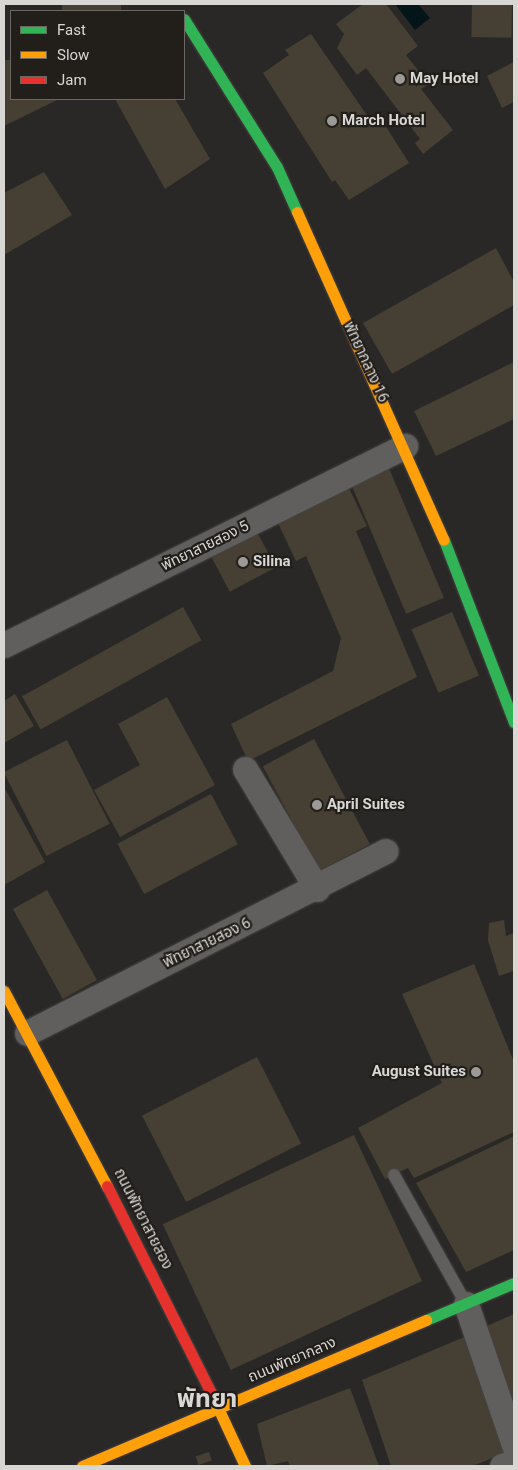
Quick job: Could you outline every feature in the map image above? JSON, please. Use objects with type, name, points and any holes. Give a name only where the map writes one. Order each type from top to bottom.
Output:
[{"type":"main road","name":"พัทยากลาง 16","points":[[185,21],[277,167],[405,446],[468,592],[514,722]]},
{"type":"main road","name":"ถนนพัทยาสายสอง","points":[[4,991],[178,1320],[244,1466]]},
{"type":"main road","name":"ถนนพัทยากลาง","points":[[82,1466],[514,1283]]},
{"type":"street","name":"พัทยาสายสอง 5","points":[[4,645],[405,446]]},
{"type":"street","points":[[245,769],[317,889]]},
{"type":"street","name":"พัทยาสายสอง 6","points":[[27,1033],[317,889],[386,851]]},
{"type":"street","points":[[466,1304],[514,1445]]},
{"type":"street","points":[[502,1466],[514,1462]]},
{"type":"lane","points":[[394,1174],[466,1304]]},
{"type":"shaded area","points":[[395,4],[418,4],[430,18],[415,30]]},
{"type":"building","points":[[62,4],[121,4],[121,10],[62,10]]},
{"type":"building","name":"May Hotel","points":[[363,4],[386,4],[418,46],[406,55],[429,84],[421,89],[453,130],[423,154],[415,143],[420,139],[366,68],[357,75],[337,48],[344,34],[336,24]]},
{"type":"building","points":[[472,4],[512,5],[511,38],[471,37]]},
{"type":"building","name":"March Hotel","points":[[311,34],[373,124],[380,117],[409,163],[349,200],[335,180],[332,182],[263,73],[289,55],[285,50]]},
{"type":"building","points":[[4,60],[10,60],[10,100],[57,100],[4,126]]},
{"type":"building","points":[[514,62],[514,102],[502,108],[487,76]]},
{"type":"building","points":[[116,100],[176,100],[210,159],[165,189]]},
{"type":"building","points":[[44,172],[72,215],[4,255],[4,193]]},
{"type":"building","points":[[496,248],[514,282],[514,305],[392,374],[363,323]]},
{"type":"building","points":[[514,362],[514,419],[436,456],[414,411]]},
{"type":"building","points":[[388,466],[444,598],[406,614],[350,482]]},
{"type":"building","points":[[347,484],[367,526],[356,531],[417,677],[248,761],[231,724],[333,671],[341,638],[306,556],[296,561],[276,519]]},
{"type":"building","name":"Silina","points":[[257,532],[276,567],[230,592],[211,556]]},
{"type":"building","points":[[183,607],[201,640],[40,729],[22,696]]},
{"type":"building","points":[[452,612],[479,676],[438,693],[411,629]]},
{"type":"building","points":[[15,694],[34,726],[4,743],[4,701]]},
{"type":"building","points":[[167,697],[215,785],[120,837],[94,790],[140,765],[118,724]]},
{"type":"building","name":"April Suites","points":[[314,739],[370,844],[319,871],[263,766]]},
{"type":"building","points":[[67,740],[110,824],[46,856],[4,772]]},
{"type":"building","points":[[4,787],[45,862],[4,885]]},
{"type":"building","points":[[211,794],[238,844],[144,894],[117,844]]},
{"type":"building","points":[[47,890],[97,980],[63,999],[13,909]]},
{"type":"building","points":[[504,920],[506,936],[514,933],[514,971],[499,976],[488,940],[489,923]]},
{"type":"building","name":"August Suites","points":[[474,964],[514,1062],[514,1132],[414,1178],[408,1168],[385,1179],[358,1128],[442,1083],[402,994]]},
{"type":"building","points":[[257,1057],[301,1143],[186,1202],[142,1116]]},
{"type":"building","points":[[354,1135],[422,1281],[231,1370],[163,1224]]},
{"type":"building","points":[[514,1136],[514,1250],[466,1272],[416,1183]]},
{"type":"building","points":[[514,1314],[514,1417],[482,1328]]},
{"type":"building","points":[[469,1335],[508,1452],[472,1466],[391,1466],[362,1380]]},
{"type":"building","points":[[350,1388],[379,1466],[290,1466],[288,1461],[267,1466],[257,1424]]},
{"type":"building","points":[[209,1452],[212,1461],[198,1465],[196,1456]]},
{"type":"traffic: fast","points":[[185,21],[277,167],[297,212]]},
{"type":"traffic: fast","points":[[444,540],[514,722]]},
{"type":"traffic: fast","points":[[426,1320],[514,1283]]},
{"type":"traffic: slow","points":[[297,212],[444,540]]},
{"type":"traffic: slow","points":[[4,991],[107,1186]]},
{"type":"traffic: slow","points":[[82,1466],[426,1320]]},
{"type":"traffic: slow","points":[[211,1393],[245,1466]]},
{"type":"traffic: jam","points":[[107,1186],[211,1393]]},
{"type":"place","name":"May Hotel","points":[[400,79]]},
{"type":"place","name":"March Hotel","points":[[332,121]]},
{"type":"place","name":"Silina","points":[[243,562]]},
{"type":"place","name":"April Suites","points":[[317,805]]},
{"type":"place","name":"August Suites","points":[[476,1072]]},
{"type":"district","name":"พัทยา","points":[[207,1399]]}]
